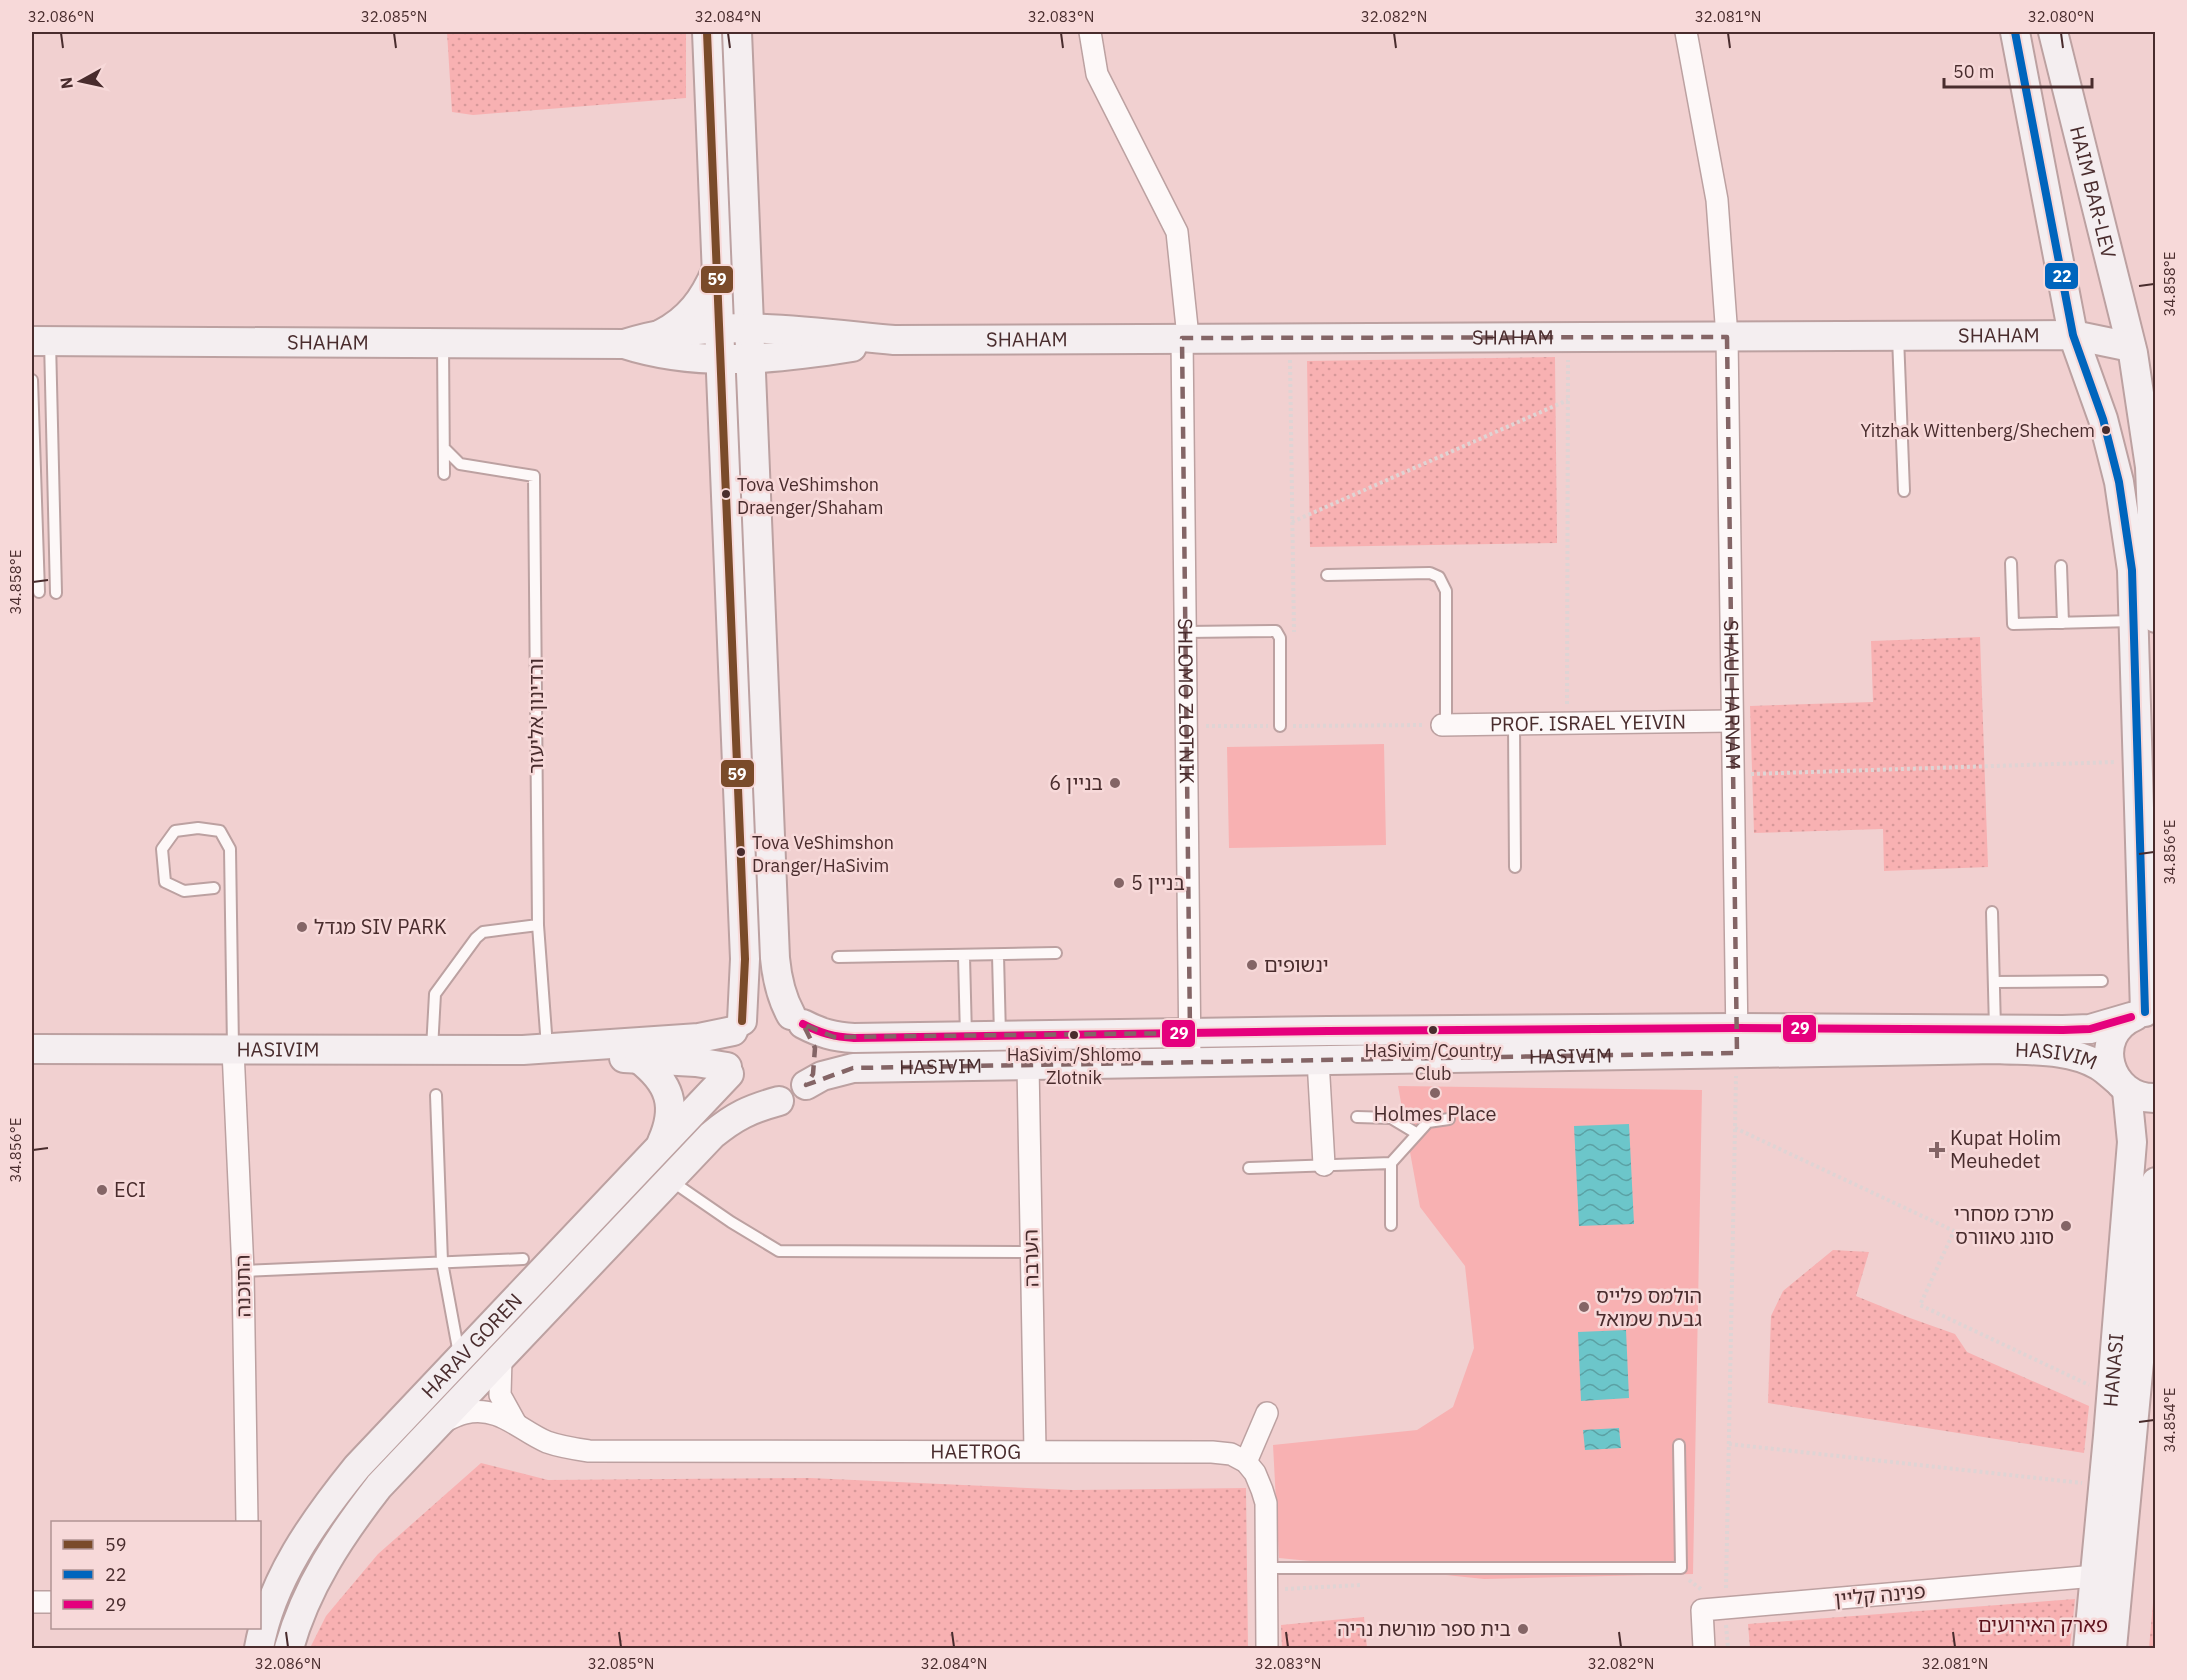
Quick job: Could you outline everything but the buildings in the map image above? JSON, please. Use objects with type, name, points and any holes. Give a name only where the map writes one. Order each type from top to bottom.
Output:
[{"type":"street","points":[[707,32],[745,959],[738,1026]]},
{"type":"street","points":[[737,32],[775,958],[783,1000],[811,1035],[816,1054],[813,1074],[798,1093],[779,1101],[764,1101],[749,1096],[738,1087],[728,1070],[728,1042],[738,1026],[753,1014],[766,1011],[779,1011],[797,1020]]},
{"type":"street","name":"SHLOMO ZLOTNIK","points":[[1090,32],[1097,74],[1177,232],[1185,338],[1185,632],[1190,1062]]},
{"type":"street","name":"SHAUL HARNAM","points":[[1686,32],[1717,200],[1726,337],[1737,1041]]},
{"type":"street","points":[[2015,32],[2073,335],[2103,419],[2119,482],[2132,570],[2144,620],[2137,761],[2144,1014]]},
{"type":"street","name":"HAIM BAR-LEV","points":[[2053,32],[2132,350],[2150,467],[2144,620]]},
{"type":"street","points":[[658,335],[669,330],[694,310],[707,291],[717,269]]},
{"type":"street","name":"SHAHAM","points":[[624,344],[658,335],[719,330],[894,340],[2073,335],[2132,350]]},
{"type":"street","name":"SHAHAM","points":[[41,341],[624,344],[667,355],[750,358],[802,355],[894,340]]},
{"type":"street","name":"PROF. ISRAEL YEIVIN","points":[[1444,725],[1732,721]]},
{"type":"street","name":"HASIVIM","points":[[806,1085],[822,1076],[853,1068],[1318,1060],[1995,1030],[2090,1029],[2144,1014]]},
{"type":"street","name":"HANASI","points":[[2088,1648],[2132,1142],[2122,1085],[2110,1067],[2109,1053],[2112,1038],[2119,1026],[2144,1014]]},
{"type":"street","name":"HASIVIM","points":[[797,1020],[821,1034],[834,1037],[1190,1033],[1737,1041],[2060,1052],[2076,1055],[2099,1065],[2122,1085]]},
{"type":"street","name":"HASIVIM","points":[[539,1051],[699,1038],[738,1026]]},
{"type":"street","name":"HASIVIM","points":[[32,1049],[539,1051],[696,1062],[728,1070]]},
{"type":"street","name":"התוכנה","points":[[233,1050],[243,1271],[247,1521]]},
{"type":"street","points":[[639,1059],[655,1071],[662,1080],[669,1099],[668,1129],[659,1148]]},
{"type":"street","points":[[1318,1060],[1324,1165]]},
{"type":"street","name":"הערבה","points":[[1028,1065],[1035,1450]]},
{"type":"street","name":"HARAV GOREN","points":[[259,1639],[279,1586],[313,1525],[357,1467],[659,1148],[728,1070]]},
{"type":"street","points":[[2122,1085],[2139,1096],[2156,1098]]},
{"type":"street","name":"HARAV GOREN","points":[[289,1648],[306,1599],[338,1541],[379,1486],[712,1135],[729,1120],[751,1108],[779,1101]]},
{"type":"street","name":"HANASI","points":[[2112,1648],[2156,1182]]},
{"type":"street","points":[[501,1358],[500,1395],[516,1424]]},
{"type":"street","name":"HAETROG","points":[[438,1425],[465,1413],[488,1413],[505,1416],[547,1442],[589,1451],[1212,1452],[1232,1454],[1246,1462]]},
{"type":"street","points":[[1267,1413],[1246,1462],[1255,1473],[1266,1503],[1267,1648]]},
{"type":"street","name":"פנינה קליין","points":[[1704,1648],[1702,1610],[2095,1576]]},
{"type":"street","points":[[32,1602],[51,1602]]},
{"type":"lane","points":[[1898,337],[1904,491]]},
{"type":"lane","points":[[41,341],[56,593]]},
{"type":"lane","points":[[443,344],[444,474]]},
{"type":"lane","points":[[32,380],[39,592]]},
{"type":"lane","name":"ורדינון אליעזר","points":[[444,448],[460,464],[534,476],[539,1051]]},
{"type":"lane","points":[[2011,563],[2013,624],[2144,620]]},
{"type":"lane","points":[[2061,566],[2063,623]]},
{"type":"lane","points":[[1327,575],[1430,573],[1439,577],[1446,591],[1444,725]]},
{"type":"lane","points":[[1185,632],[1276,631],[1280,638],[1280,726]]},
{"type":"lane","points":[[1514,724],[1515,867]]},
{"type":"lane","points":[[214,888],[184,891],[165,882],[162,849],[175,831],[198,828],[220,831],[230,849],[233,1050]]},
{"type":"lane","points":[[1992,912],[1995,1030]]},
{"type":"lane","points":[[432,1050],[435,994],[476,938],[483,932],[538,925]]},
{"type":"lane","points":[[838,957],[1056,953]]},
{"type":"lane","points":[[998,955],[1000,1036]]},
{"type":"lane","points":[[964,956],[966,1036]]},
{"type":"lane","points":[[1994,982],[2102,981]]},
{"type":"lane","points":[[436,1095],[442,1262],[460,1358]]},
{"type":"lane","points":[[1357,1117],[1391,1118],[1416,1133]]},
{"type":"lane","points":[[1391,1225],[1391,1163],[1428,1122],[1449,1119]]},
{"type":"lane","points":[[1248,1168],[1391,1163]]},
{"type":"lane","points":[[670,1179],[731,1222],[778,1251],[1031,1252]]},
{"type":"lane","points":[[243,1271],[523,1259]]},
{"type":"lane","points":[[1266,1568],[1682,1568],[1679,1445]]},
{"type":"path","points":[[1290,337],[1294,642]]},
{"type":"path","points":[[1567,723],[1568,337]]},
{"type":"path","points":[[1292,522],[1568,400]]},
{"type":"path","points":[[1186,726],[1444,725]]},
{"type":"path","points":[[1733,775],[2137,761]]},
{"type":"path","points":[[1728,1648],[1725,1608],[1737,1041]]},
{"type":"path","points":[[1735,1128],[1954,1231],[1920,1305],[2111,1395]]},
{"type":"path","points":[[1729,1444],[2103,1485]]},
{"type":"highlighted area","points":[[1727,337],[1737,1053],[853,1068],[806,1085],[813,1074],[815,1048],[803,1024],[834,1037],[1190,1033],[1182,338]]},
{"type":"green space","points":[[447,32],[686,32],[686,98],[473,115],[452,112]]},
{"type":"green space","points":[[1555,357],[1557,543],[1310,547],[1307,361]]},
{"type":"green space","points":[[1980,637],[1988,867],[1884,871],[1883,829],[1754,833],[1750,706],[1873,702],[1871,641]]},
{"type":"green space","points":[[1384,744],[1386,845],[1229,848],[1227,747]]},
{"type":"green space","name":"הולמס פלייס גבעת שמואל","points":[[1398,1086],[1702,1090],[1693,1574],[1484,1579],[1279,1558],[1273,1445],[1417,1430],[1453,1407],[1474,1348],[1465,1266],[1420,1207]]},
{"type":"green space","points":[[1833,1250],[1869,1252],[1856,1296],[1955,1334],[1967,1352],[2089,1406],[2084,1453],[1768,1403],[1771,1316],[1783,1291]]},
{"type":"green space","points":[[481,1463],[548,1480],[810,1478],[1073,1490],[1246,1488],[1248,1648],[310,1648],[326,1616],[378,1554]]},
{"type":"green space","points":[[2155,1580],[2155,1648],[2149,1648]]},
{"type":"green space","name":"פארק האירועים","points":[[2075,1599],[2070,1648],[1750,1648],[1748,1624]]},
{"type":"green space","points":[[1364,1617],[1367,1648],[1282,1648],[1281,1625]]},
{"type":"water","points":[[1629,1124],[1634,1224],[1579,1226],[1574,1126]]},
{"type":"water","points":[[1626,1330],[1629,1398],[1581,1401],[1578,1332]]},
{"type":"water","points":[[1619,1428],[1621,1448],[1585,1450],[1583,1430]]},
{"type":"transit line","name":"59","points":[[707,32],[745,959],[742,1021]]},
{"type":"transit line","name":"22","points":[[2015,32],[2073,335],[2103,419],[2119,482],[2132,570],[2145,1012]]},
{"type":"transit line","name":"29","points":[[803,1024],[827,1034],[854,1038],[1737,1028],[2063,1030],[2090,1029],[2131,1017]]},
{"type":"place","name":"Yitzhak Wittenberg/Shechem","points":[[2106,430]]},
{"type":"place","name":"Tova VeShimshon Draenger/Shaham","points":[[726,494]]},
{"type":"place","name":"בניין 6","points":[[1115,783]]},
{"type":"place","name":"Tova VeShimshon Dranger/HaSivim","points":[[741,852]]},
{"type":"place","name":"בניין 5","points":[[1119,883]]},
{"type":"place","name":"מגדל SIV PARK","points":[[302,927]]},
{"type":"place","name":"ינשופים","points":[[1252,965]]},
{"type":"place","name":"HaSivim/Country Club","points":[[1433,1030]]},
{"type":"place","name":"HaSivim/Shlomo Zlotnik","points":[[1074,1035]]},
{"type":"place","name":"Holmes Place","points":[[1435,1093]]},
{"type":"place","name":"Kupat Holim Meuhedet","points":[[1937,1150]]},
{"type":"place","name":"ECI","points":[[102,1190]]},
{"type":"place","name":"מרכז מסחרי סונג טאוורס","points":[[2066,1226]]},
{"type":"place","name":"הולמס פלייס גבעת שמואל","points":[[1584,1307]]},
{"type":"place","name":"בית ספר מורשת נריה","points":[[1523,1629]]}]
